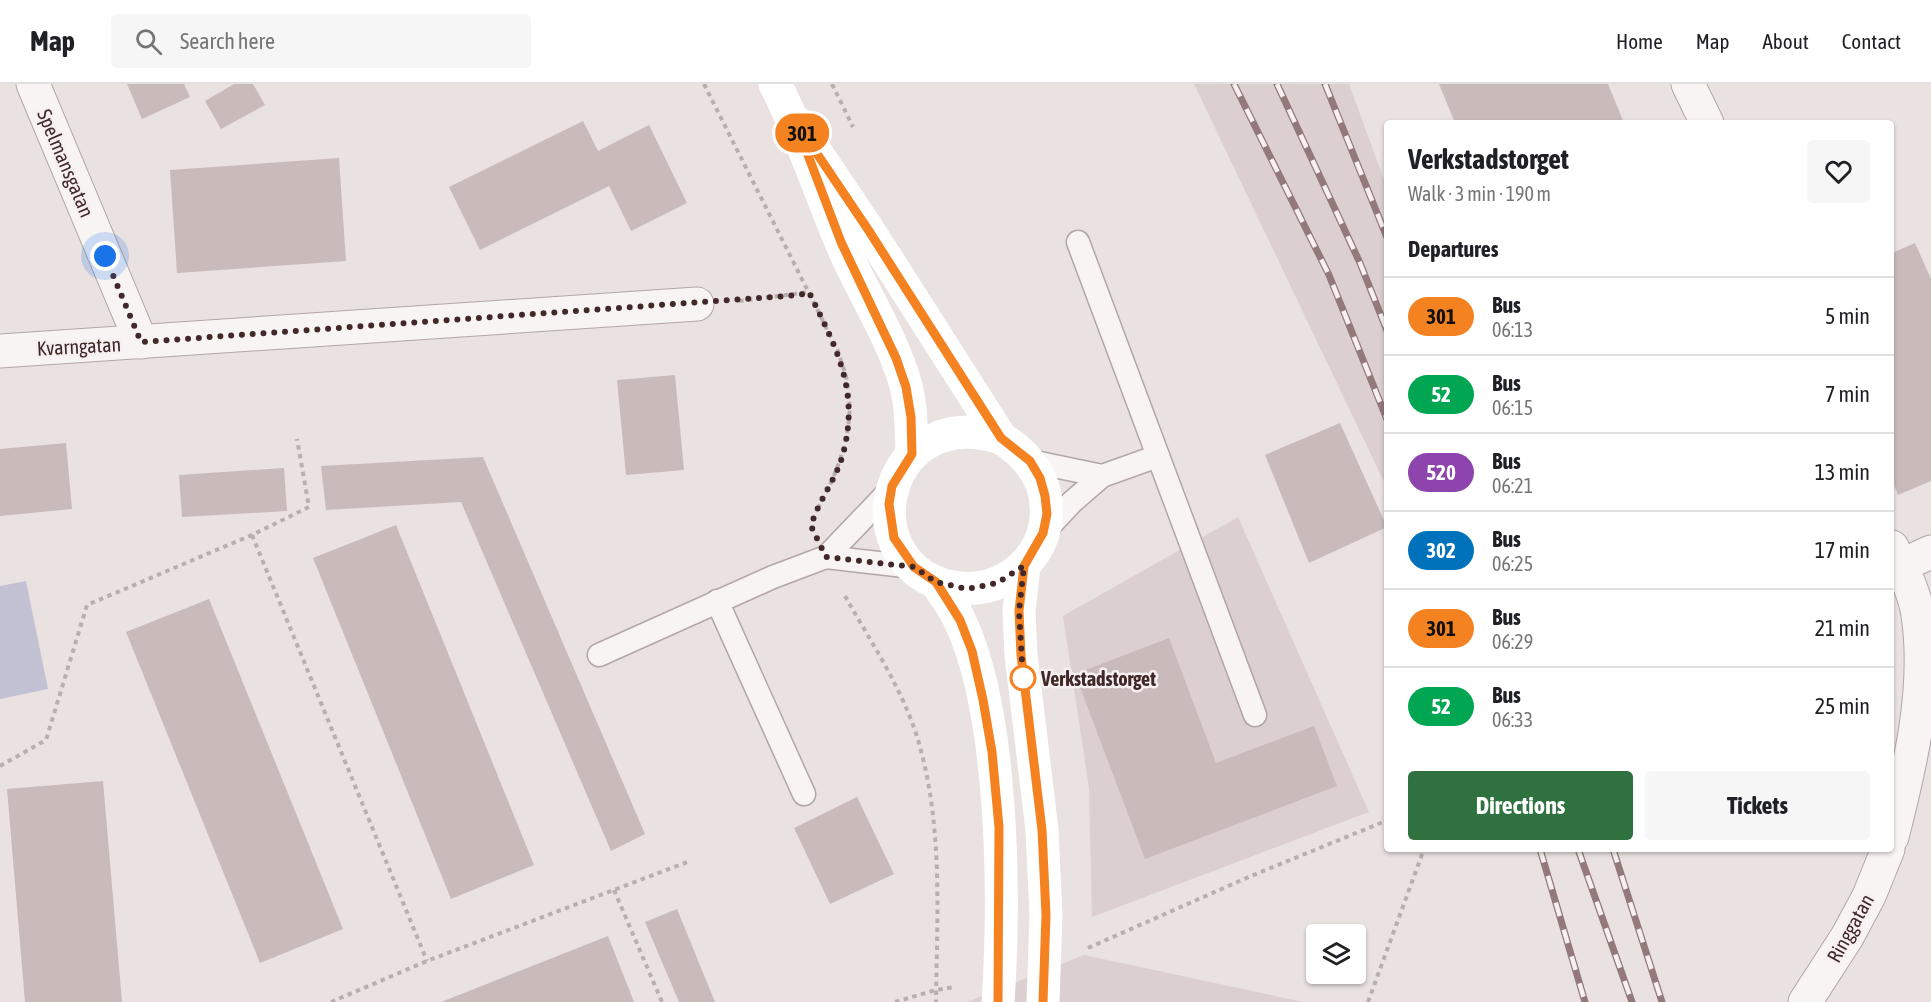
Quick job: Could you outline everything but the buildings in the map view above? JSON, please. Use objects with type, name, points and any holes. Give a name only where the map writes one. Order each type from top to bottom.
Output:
[{"type":"main road","points":[[775,84],[795,121],[869,231],[1001,438],[1030,461],[1040,478],[1047,514],[1043,533],[1024,566],[1019,611],[1020,644],[1042,830],[1046,915],[1043,1002]]},
{"type":"main road","points":[[795,121],[841,242],[903,377],[911,417],[912,454]]},
{"type":"main road","points":[[998,1002],[999,827],[992,752],[972,651],[960,620],[894,538],[889,504],[892,486],[912,454],[927,442],[944,435],[964,431],[983,432],[1001,438]]},
{"type":"main road","points":[[925,574],[967,589],[997,583],[1024,566]]},
{"type":"street","name":"Spelmansgatan","points":[[33,84],[141,342]]},
{"type":"street","points":[[1688,84],[1706,120]]},
{"type":"street","name":"Kvarngatan","points":[[0,351],[698,304]]},
{"type":"street","points":[[1894,829],[1905,787],[1922,662],[1918,612],[1896,556],[1931,552]]},
{"type":"street","name":"Ringgatan","points":[[1805,1002],[1847,937],[1869,896],[1887,852]]},
{"type":"lane","points":[[1078,242],[1255,715]]},
{"type":"lane","points":[[1043,533],[1072,502],[1102,476],[1158,456]]},
{"type":"lane","points":[[1030,461],[1102,476]]},
{"type":"lane","points":[[599,655],[717,601],[826,557],[892,486]]},
{"type":"lane","points":[[826,557],[925,574]]},
{"type":"lane","points":[[717,601],[804,794]]},
{"type":"path","points":[[704,84],[838,351],[848,387],[849,415],[843,454],[811,526],[904,703],[920,747],[931,798],[938,877],[936,1002]]},
{"type":"path","points":[[698,304],[800,295],[809,292]]},
{"type":"path","points":[[0,766],[46,740],[87,605],[252,535],[309,507],[297,439]]},
{"type":"path","points":[[252,535],[427,961]]},
{"type":"path","points":[[1083,950],[1251,876],[1384,822]]},
{"type":"path","points":[[1368,1002],[1423,852]]},
{"type":"path","points":[[331,1002],[427,961],[690,861]]},
{"type":"path","points":[[614,890],[662,1002]]},
{"type":"path","points":[[895,1002],[936,990]]},
{"type":"shaded area","points":[[1194,84],[1349,84],[1384,180],[1384,482]]},
{"type":"shaded area","points":[[1238,517],[1369,812],[1092,917],[1089,788],[1063,616]]},
{"type":"shaded area","points":[[26,581],[48,689],[0,699],[0,586]]},
{"type":"shaded area","points":[[1084,955],[1303,1002],[967,1002]]},
{"type":"railway","points":[[1234,84],[1329,275],[1384,412]]},
{"type":"railway","points":[[1277,84],[1360,263],[1384,323]]},
{"type":"railway","points":[[1325,84],[1384,230]]},
{"type":"railway","points":[[1541,852],[1585,1002]]},
{"type":"railway","points":[[1579,852],[1632,1002]]},
{"type":"railway","points":[[1614,852],[1662,1002]]},
{"type":"bus line","name":"301","points":[[998,1002],[999,827],[992,752],[972,651],[960,620],[936,582],[924,576],[914,567],[894,538],[889,504],[892,486],[900,469],[912,454],[911,417],[906,387],[896,358],[841,242],[795,121],[869,231],[1001,438],[1017,448],[1030,461],[1040,478],[1047,514],[1043,533],[1035,551],[1024,566],[1019,611],[1021,655],[1042,830],[1046,915],[1043,1002]]},
{"type":"place","name":"Verkstadstorget","points":[[1023,678]]},
{"type":"route","points":[[105,256],[141,342],[698,304],[800,295],[809,292],[838,351],[848,387],[849,415],[843,454],[811,526],[826,557],[879,561],[914,567],[924,576],[936,582],[967,589],[997,583],[1024,566],[1019,611],[1023,678]]}]
